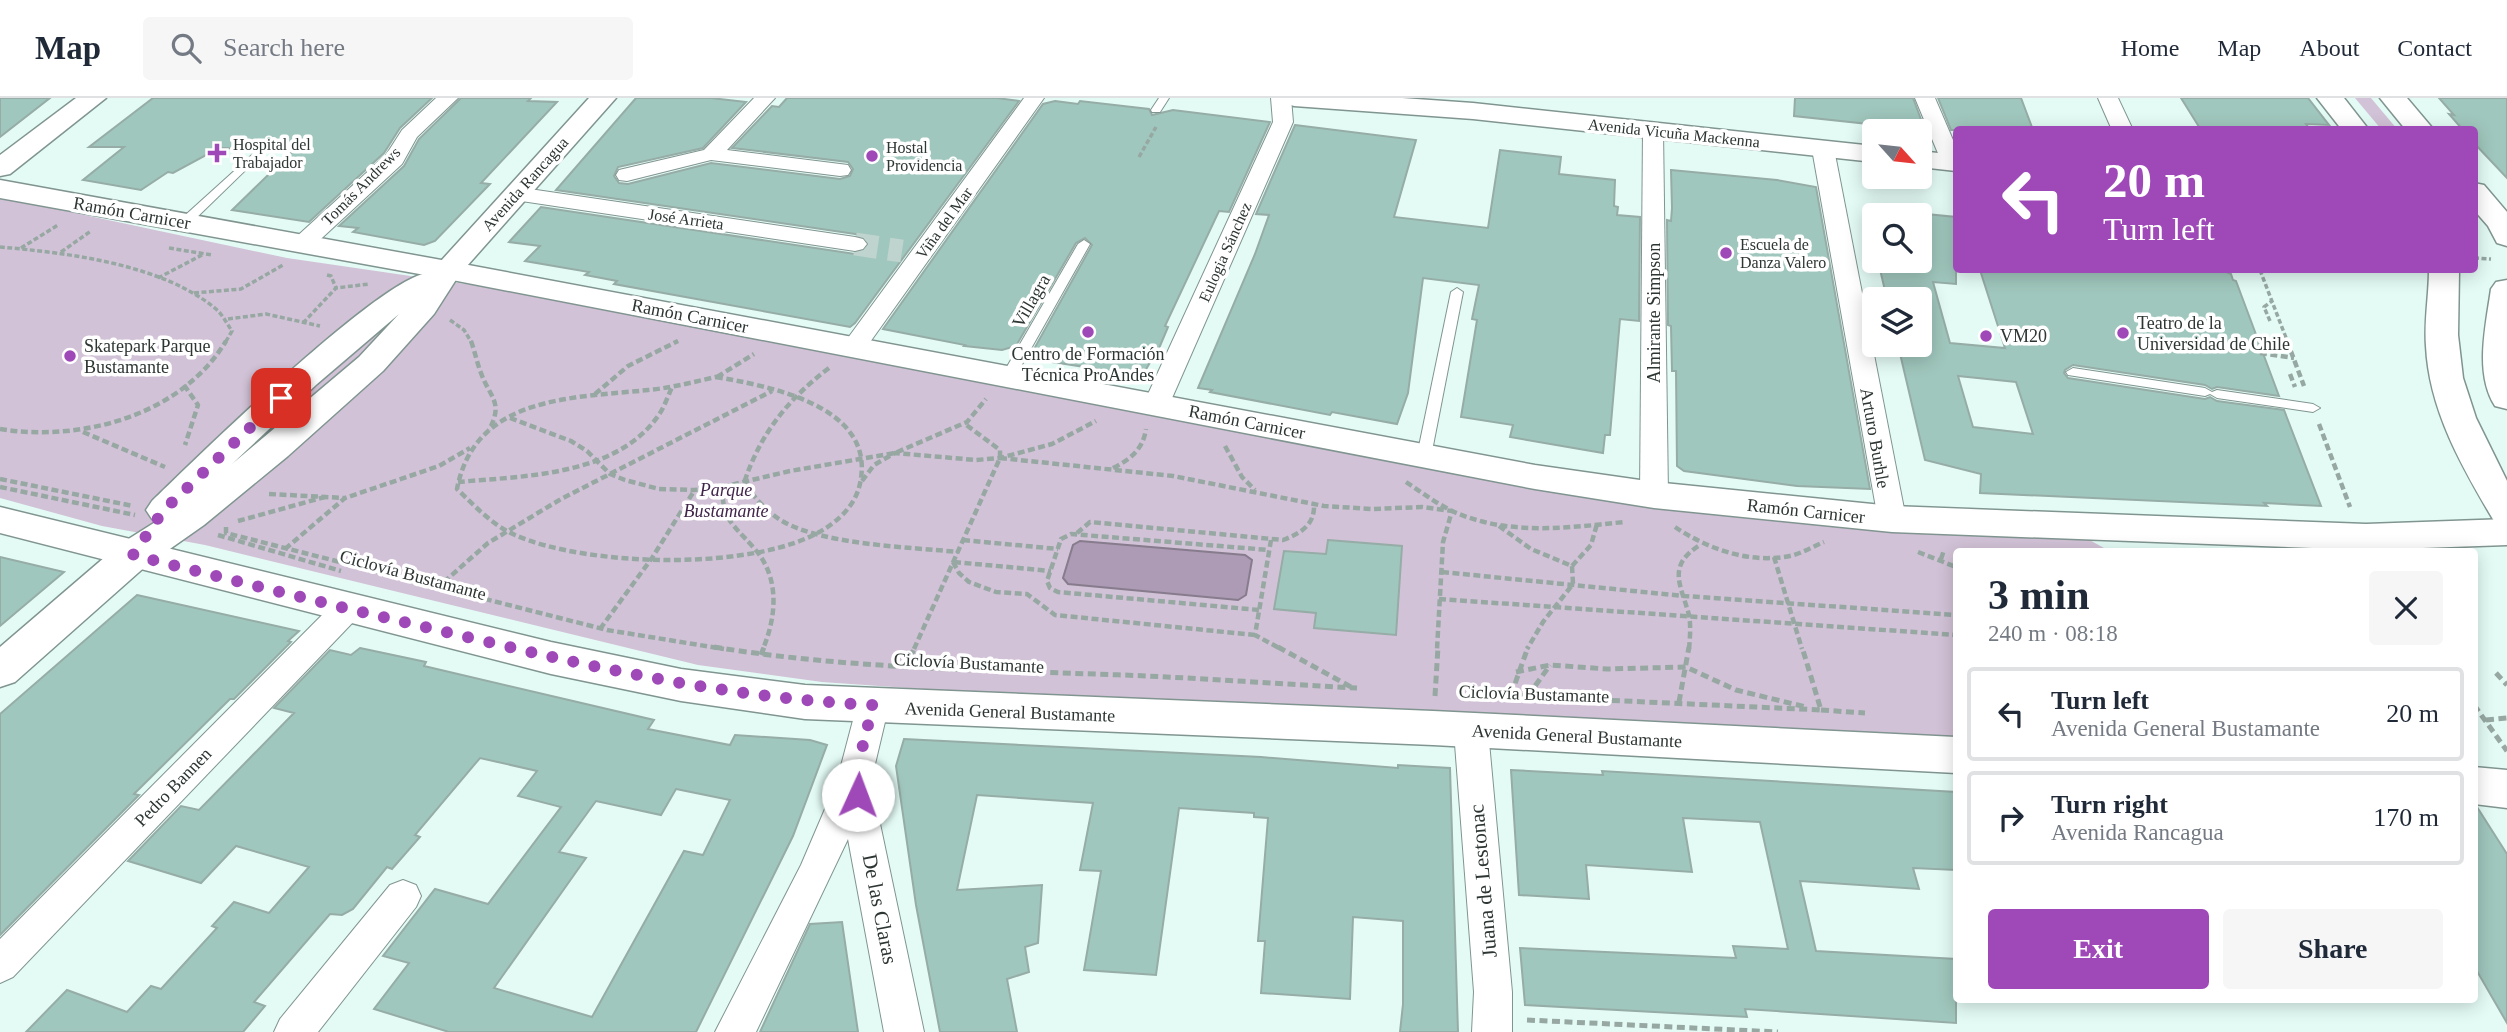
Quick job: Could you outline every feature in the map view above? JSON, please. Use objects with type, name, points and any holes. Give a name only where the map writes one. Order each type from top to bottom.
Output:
[{"type":"main road","points":[[0,168],[93,98]]},
{"type":"main road","name":"Avenida Rancagua","points":[[0,671],[173,517],[276,449],[371,364],[423,307],[447,270],[603,98]]},
{"type":"main road","name":"Avenida Vicuña Mackenna","points":[[1294,98],[1472,104]]},
{"type":"main road","name":"Avenida Vicuña Mackenna","points":[[1394,98],[1472,104],[1653,130],[1862,153]]},
{"type":"main road","points":[[2330,98],[2353,126]]},
{"type":"main road","points":[[2393,98],[2418,126]]},
{"type":"main road","points":[[1932,160],[1953,163]]},
{"type":"main road","name":"Ramón Carnicer","points":[[0,189],[185,222],[296,251],[447,270],[846,355],[1150,413],[1222,417],[1424,456],[1654,495],[1892,519],[2258,542],[2507,532]]},
{"type":"main road","points":[[2481,205],[2507,239]]},
{"type":"main road","points":[[2478,238],[2507,239]]},
{"type":"main road","points":[[2444,273],[2441,321],[2448,384],[2466,436],[2507,512]]},
{"type":"main road","points":[[2507,289],[2499,348],[2501,380],[2507,398]]},
{"type":"main road","name":"Avenida General Bustamante","points":[[0,520],[133,555],[350,591],[681,685],[805,702],[873,705],[1447,705],[1953,755]]},
{"type":"main road","points":[[2478,785],[2507,789]]},
{"type":"street","name":"Tomás Andrews","points":[[296,251],[394,159],[409,134],[448,98]]},
{"type":"street","points":[[711,154],[765,98]]},
{"type":"street","name":"Viña del Mar","points":[[846,355],[912,252],[1034,98]]},
{"type":"street","name":"Eulogia Sánchez","points":[[1150,413],[1283,122],[1281,98]]},
{"type":"street","points":[[1925,98],[1953,159]]},
{"type":"street","points":[[2108,98],[2121,126]]},
{"type":"street","name":"Almirante Simpson","points":[[1653,130],[1654,495]]},
{"type":"street","name":"Arturo Burhle","points":[[1823,149],[1892,519]]},
{"type":"street","points":[[627,175],[711,154],[840,170]]},
{"type":"street","name":"José Arrieta","points":[[516,194],[855,244]]},
{"type":"street","name":"Pedro Bannen","points":[[0,965],[350,591]]},
{"type":"street","name":"De las Claras","points":[[873,705],[854,781],[904,1032]]},
{"type":"street","name":"Juana de Lestonac","points":[[1447,705],[1493,992],[1505,1026]]},
{"type":"street","points":[[735,1032],[817,870],[854,781]]},
{"type":"street","points":[[294,1032],[403,897]]},
{"type":"lane","points":[[595,98],[603,98]]},
{"type":"lane","points":[[1156,110],[1164,98]]},
{"type":"lane","points":[[185,222],[253,157]]},
{"type":"lane","name":"Villagra","points":[[1000,384],[1084,244]]},
{"type":"lane","points":[[1424,456],[1457,292]]},
{"type":"lane","points":[[2073,372],[2313,408]]},
{"type":"path","points":[[20,248],[58,225]]},
{"type":"path","points":[[60,253],[92,231]]},
{"type":"path","points":[[0,247],[87,258],[157,279],[193,293],[228,319],[232,331],[225,347],[209,366],[184,385],[133,414],[105,426],[47,434],[0,429]]},
{"type":"path","points":[[193,293],[241,289],[278,270],[296,251]]},
{"type":"path","points":[[157,279],[202,255]]},
{"type":"path","points":[[2261,273],[2357,527],[2367,537]]},
{"type":"path","points":[[303,323],[336,288]]},
{"type":"path","points":[[2270,321],[2264,307],[2272,301]]},
{"type":"path","points":[[228,319],[266,314],[324,327]]},
{"type":"path","points":[[439,315],[461,325],[472,340],[482,375],[496,404],[494,421],[461,465],[457,489],[491,522],[508,531],[574,552],[607,557],[703,559],[760,554],[813,534],[849,510],[860,483],[874,466],[895,453],[972,419],[1000,384]]},
{"type":"path","points":[[595,395],[628,366],[684,339]]},
{"type":"path","points":[[285,549],[345,498],[439,466],[510,418],[548,401],[672,387],[716,377],[763,347]]},
{"type":"path","points":[[2260,354],[2294,358]]},
{"type":"path","points":[[744,483],[768,427],[795,396],[846,355]]},
{"type":"path","points":[[716,377],[795,396],[825,410],[850,429],[858,443],[862,459],[862,475],[857,492]]},
{"type":"path","points":[[183,451],[198,405],[184,385]]},
{"type":"path","points":[[458,482],[600,462],[621,450],[652,424],[662,412],[672,387]]},
{"type":"path","points":[[436,589],[470,556],[561,499],[773,390]]},
{"type":"path","points":[[1112,469],[1133,456],[1140,448],[1145,439],[1150,413]]},
{"type":"path","points":[[1222,417],[1223,437],[1231,461],[1256,492]]},
{"type":"path","points":[[510,418],[571,441],[600,462],[610,474],[641,485],[694,490],[744,483],[790,471],[895,453],[976,460],[1000,458],[1052,444],[1100,418]]},
{"type":"path","points":[[905,669],[1000,458],[1000,450],[964,424]]},
{"type":"path","points":[[81,431],[173,470]]},
{"type":"path","points":[[1000,458],[1173,476],[1314,504],[1360,509],[1422,507],[1452,511],[1443,542],[1439,599],[1447,705],[1511,695],[1875,714]]},
{"type":"path","points":[[0,479],[173,517],[227,524],[325,497]]},
{"type":"path","points":[[744,483],[765,509],[779,519],[813,534],[958,552]]},
{"type":"path","name":"Ciclovía Bustamante","points":[[0,487],[173,517],[350,591]]},
{"type":"path","points":[[722,487],[722,502],[733,530],[760,554],[773,583],[775,600],[772,626],[761,655]]},
{"type":"path","points":[[600,629],[652,558],[694,490]]},
{"type":"path","points":[[264,492],[345,498]]},
{"type":"path","points":[[1077,533],[1090,522],[1283,540],[1304,531],[1314,518],[1314,504]]},
{"type":"path","points":[[227,524],[226,533],[436,589],[600,629],[761,655],[905,669],[1125,675],[1367,689]]},
{"type":"path","points":[[1511,695],[1516,672],[1550,608],[1573,584],[1572,566],[1591,545],[1597,524]]},
{"type":"path","points":[[1499,526],[1531,549],[1572,566]]},
{"type":"path","points":[[1259,610],[1058,592],[1048,585],[1058,549],[1066,536],[1077,533],[1269,550]]},
{"type":"path","points":[[963,540],[1058,549]]},
{"type":"path","points":[[1255,635],[1271,540]]},
{"type":"path","points":[[1677,712],[1689,657],[1689,618],[1679,582],[1679,569],[1687,554],[1701,544]]},
{"type":"path","points":[[1774,557],[1821,710]]},
{"type":"path","points":[[953,562],[1051,571]]},
{"type":"path","points":[[953,562],[959,573],[969,582],[996,592],[1027,594],[1055,615],[1255,635],[1354,688]]},
{"type":"path","points":[[1442,572],[1685,596],[1953,615]]},
{"type":"path","points":[[1439,599],[1953,635]]},
{"type":"path","points":[[593,634],[647,644]]},
{"type":"path","points":[[1516,672],[1550,665],[1607,669],[1686,667],[1746,693],[1821,710]]},
{"type":"path","points":[[1528,696],[1550,665]]},
{"type":"path","name":"Ciclovía Bustamante","points":[[824,668],[990,678]]},
{"type":"path","points":[[2496,673],[2507,685]]},
{"type":"path","points":[[2478,710],[2507,751]]},
{"type":"path","points":[[2486,720],[2507,718]]},
{"type":"path","points":[[1505,1026],[1778,1032]]},
{"type":"green space","points":[[2355,98],[2371,98],[2394,126],[2378,126]]},
{"type":"green space","name":"Parque Bustamante","points":[[0,197],[287,258],[520,292],[1673,510],[1922,531],[2086,538],[2104,548],[1953,548],[1953,740],[951,691],[822,682],[698,665],[205,545],[102,526],[0,498]]},
{"type":"shaded area","points":[[1080,541],[1245,555],[1252,560],[1246,595],[1238,600],[1068,584],[1063,578],[1073,545]]},
{"type":"building","points":[[0,98],[50,98],[0,137]]},
{"type":"building","points":[[153,98],[432,98],[400,128],[384,153],[309,222],[232,210],[295,149],[219,148],[173,173],[168,172],[141,190],[83,180],[124,147],[89,147]]},
{"type":"building","points":[[461,98],[531,98],[528,101],[557,102],[481,183],[490,184],[435,241],[424,245],[353,232],[358,228],[339,226],[404,166],[419,139]]},
{"type":"building","points":[[636,98],[711,98],[746,102],[703,148],[618,167],[614,176],[619,183],[628,184],[711,163],[840,179],[850,176],[853,169],[848,162],[732,148],[772,106],[779,107],[787,98],[997,98],[1019,101],[850,327],[614,284],[617,281],[585,275],[589,272],[525,261],[540,246],[509,242],[541,207],[855,254],[864,252],[869,246],[865,237],[855,234],[556,190]]},
{"type":"building","points":[[1795,98],[1913,98],[1921,119],[1862,119],[1862,123],[1794,116]]},
{"type":"building","points":[[1938,98],[2021,98],[2032,126],[1953,126],[1951,130]]},
{"type":"building","points":[[2181,98],[2308,98],[2329,125],[2306,124],[2307,126],[2198,126]]},
{"type":"building","points":[[2439,98],[2507,98],[2507,178],[2478,147],[2478,126],[2460,126],[2449,114],[2454,115]]},
{"type":"building","points":[[1055,101],[1078,104],[1080,101],[1149,109],[1152,115],[1173,110],[1270,122],[1229,212],[1219,211],[1165,326],[1168,327],[1160,346],[1142,376],[1046,361],[1034,349],[1092,245],[1085,238],[1076,243],[1016,346],[1002,350],[964,346],[883,329],[1043,104]]},
{"type":"building","points":[[1295,125],[1416,140],[1394,217],[1488,228],[1500,150],[1561,157],[1559,174],[1615,180],[1614,206],[1618,207],[1617,215],[1640,217],[1639,321],[1620,319],[1610,435],[1605,435],[1603,453],[1510,437],[1513,425],[1461,417],[1477,320],[1472,319],[1479,285],[1423,278],[1408,393],[1397,424],[1332,412],[1330,415],[1198,388],[1255,254],[1269,215],[1256,214]]},
{"type":"building","points":[[1671,170],[1777,180],[1816,187],[1870,489],[1797,486],[1684,471],[1677,466],[1676,371],[1672,371],[1671,326],[1668,325],[1667,220],[1671,221]]},
{"type":"building","points":[[1932,215],[1953,217],[1953,273],[1956,273],[1956,284],[1933,282],[1950,343],[2005,348],[1981,273],[2231,274],[2279,396],[2217,387],[2212,389],[2205,385],[2073,365],[2064,373],[2068,378],[2284,410],[2321,506],[1980,493],[1981,474],[1925,460],[1901,357],[1932,357],[1932,287],[1884,287],[1881,273],[1932,273]],"holes":[[[1958,376],[2016,382],[2033,434],[1973,427]]]},
{"type":"building","points":[[1328,540],[1402,546],[1396,635],[1314,628],[1316,613],[1274,609],[1284,551],[1326,554]]},
{"type":"building","points":[[0,557],[64,572],[0,626]]},
{"type":"building","points":[[137,595],[299,631],[234,699],[230,699],[134,794],[139,795],[0,935],[0,714]]},
{"type":"building","points":[[360,648],[426,662],[424,666],[654,720],[648,729],[730,745],[735,735],[810,740],[827,745],[793,836],[696,1032],[449,1032],[374,1009],[409,963],[383,956],[435,889],[488,904],[561,807],[518,796],[537,771],[480,758],[415,835],[420,837],[392,869],[387,867],[353,909],[342,915],[330,914],[254,1002],[265,1006],[243,1032],[26,1032],[67,990],[127,1012],[151,986],[161,989],[217,928],[212,926],[234,902],[269,913],[309,867],[236,846],[201,883],[128,861],[181,806],[199,810],[294,713],[274,708],[330,650],[351,655]],"holes":[[[676,789],[730,800],[703,855],[684,851],[592,1017],[494,988],[586,858],[559,852],[596,801],[661,815]]]},
{"type":"building","points":[[904,739],[1261,757],[1398,768],[1398,765],[1450,768],[1458,1032],[1400,1032],[1403,1004],[1403,921],[1353,917],[1350,999],[1261,993],[1265,941],[1258,941],[1268,818],[1254,817],[1254,813],[1179,808],[1156,975],[1084,970],[1101,871],[1080,870],[1093,803],[977,795],[957,890],[1042,885],[1038,943],[1025,947],[1029,972],[1007,979],[1017,1032],[940,1032],[916,905],[896,766]]},
{"type":"building","points":[[1511,770],[1603,775],[1602,771],[1953,792],[1953,870],[1913,868],[1919,889],[1800,881],[1816,951],[1953,959],[1956,1023],[1745,1009],[1747,1017],[1525,1005],[1520,948],[1736,958],[1733,946],[1788,949],[1760,822],[1683,818],[1692,872],[1586,865],[1589,899],[1519,895]]},
{"type":"building","points":[[2478,809],[2507,854],[2507,1023],[2478,973]]},
{"type":"building","points":[[842,922],[858,1032],[760,1032],[810,924]]},
{"type":"tunnel","points":[[855,244],[902,251]]},
{"type":"place","name":"Hospital del Trabajador","points":[[217,153]]},
{"type":"place","name":"Hostal Providencia","points":[[872,156]]},
{"type":"place","name":"Escuela de Danza Valero","points":[[1726,253]]},
{"type":"place","name":"Centro de Formación Técnica ProAndes","points":[[1088,332]]},
{"type":"place","name":"Teatro de la Universidad de Chile","points":[[2123,333]]},
{"type":"place","name":"VM20","points":[[1986,336]]},
{"type":"place","name":"Skatepark Parque Bustamante","points":[[70,356]]},
{"type":"route","points":[[281,398],[212,461],[163,511],[133,555],[347,609],[681,685],[805,702],[873,705],[854,781],[858,795]]}]
